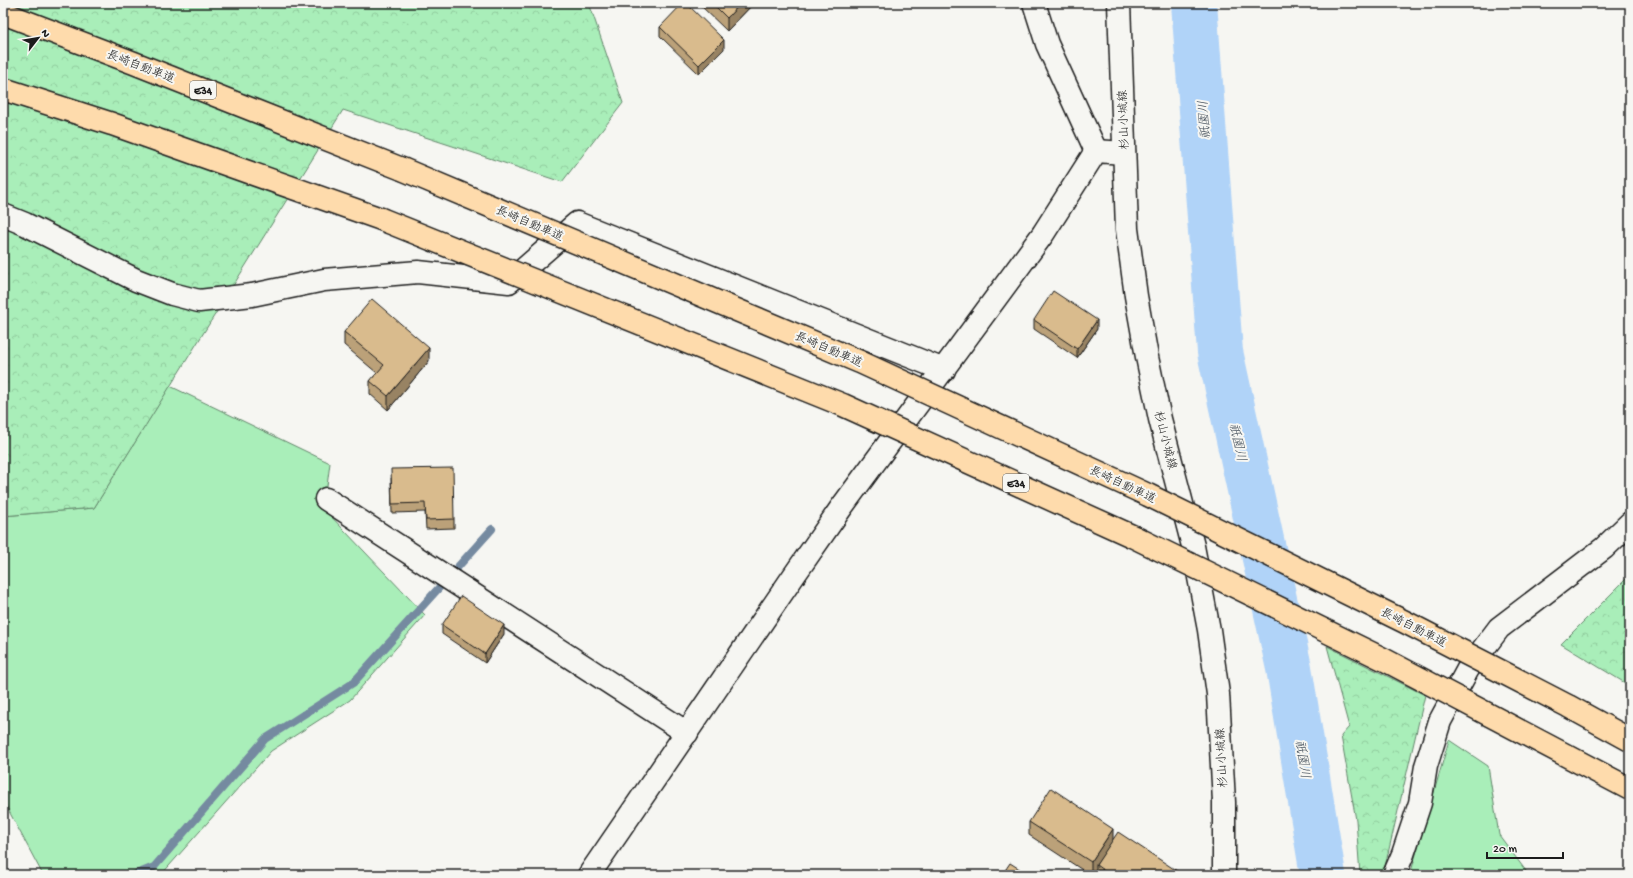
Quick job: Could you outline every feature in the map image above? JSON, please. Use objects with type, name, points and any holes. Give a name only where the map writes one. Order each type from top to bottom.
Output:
[{"type":"highway","name":"長崎自動車道","points":[[3,13],[402,169],[860,362],[1148,495],[1405,622],[1568,706],[1630,740]]},
{"type":"highway","name":"E34","points":[[3,89],[112,124],[382,219],[844,405],[1134,537],[1385,660],[1630,790]]},
{"type":"street","points":[[1034,3],[1047,44],[1096,151]]},
{"type":"street","name":"杉山小城線","points":[[1119,3],[1127,229],[1136,296],[1160,419],[1193,546],[1210,637],[1218,702],[1224,802],[1224,875]]},
{"type":"street","points":[[1096,151],[1124,153]]},
{"type":"street","points":[[589,875],[837,514],[1043,234],[1096,151]]},
{"type":"street","points":[[3,216],[25,224],[136,280],[172,294],[199,301],[252,295],[324,280],[418,272],[509,282],[577,223],[944,370]]},
{"type":"street","points":[[326,499],[687,733]]},
{"type":"street","points":[[1394,875],[1403,854],[1420,803],[1426,766],[1440,721],[1468,669],[1499,628],[1604,548],[1630,523]]},
{"type":"green space","points":[[3,3],[589,3],[623,103],[562,182],[343,110],[94,508],[3,516]]},
{"type":"green space","points":[[170,386],[330,463],[324,509],[425,615],[350,700],[271,751],[161,875],[43,875],[3,800],[3,516],[94,508]]},
{"type":"green space","points":[[1630,575],[1630,686],[1561,644]]},
{"type":"green space","points":[[1327,646],[1425,695],[1383,875],[1360,875],[1356,820],[1341,736],[1349,727]]},
{"type":"green space","points":[[1449,740],[1488,766],[1499,835],[1529,875],[1410,875]]},
{"type":"building","points":[[683,3],[686,3],[724,40],[699,65],[660,27]]},
{"type":"building","points":[[712,3],[741,3],[727,18]]},
{"type":"building","points":[[1053,291],[1097,320],[1077,349],[1034,320]]},
{"type":"building","points":[[372,299],[429,348],[388,396],[370,381],[384,365],[344,332]]},
{"type":"building","points":[[453,468],[454,519],[426,520],[425,503],[392,504],[391,469]]},
{"type":"building","points":[[461,596],[504,625],[485,654],[442,625]]},
{"type":"building","points":[[1051,788],[1113,829],[1091,862],[1029,822]]},
{"type":"building","points":[[1118,832],[1180,873],[1178,875],[1110,875],[1096,865]]},
{"type":"building","points":[[1010,863],[1029,875],[1002,875]]},
{"type":"waterway","name":"祇園川","points":[[1194,3],[1220,352],[1289,668],[1323,875]]},
{"type":"waterway","points":[[134,875],[154,867],[265,739],[353,683],[492,529]]}]
